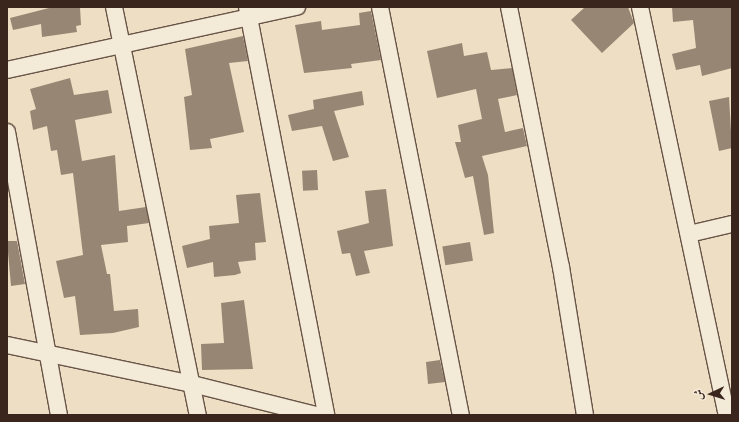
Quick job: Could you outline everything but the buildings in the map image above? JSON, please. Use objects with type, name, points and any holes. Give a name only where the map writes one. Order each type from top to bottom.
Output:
[{"type":"street","points":[[114,7],[198,415]]},
{"type":"street","points":[[7,70],[122,47],[248,12],[297,7]]},
{"type":"street","points":[[380,7],[461,415]]},
{"type":"street","points":[[509,7],[561,267],[584,415]]},
{"type":"street","points":[[640,7],[727,415]]},
{"type":"street","points":[[248,12],[326,415]]},
{"type":"street","points":[[7,132],[59,415]]},
{"type":"street","points":[[688,234],[732,224]]},
{"type":"street","points":[[7,344],[48,355],[192,384],[316,415]]}]
